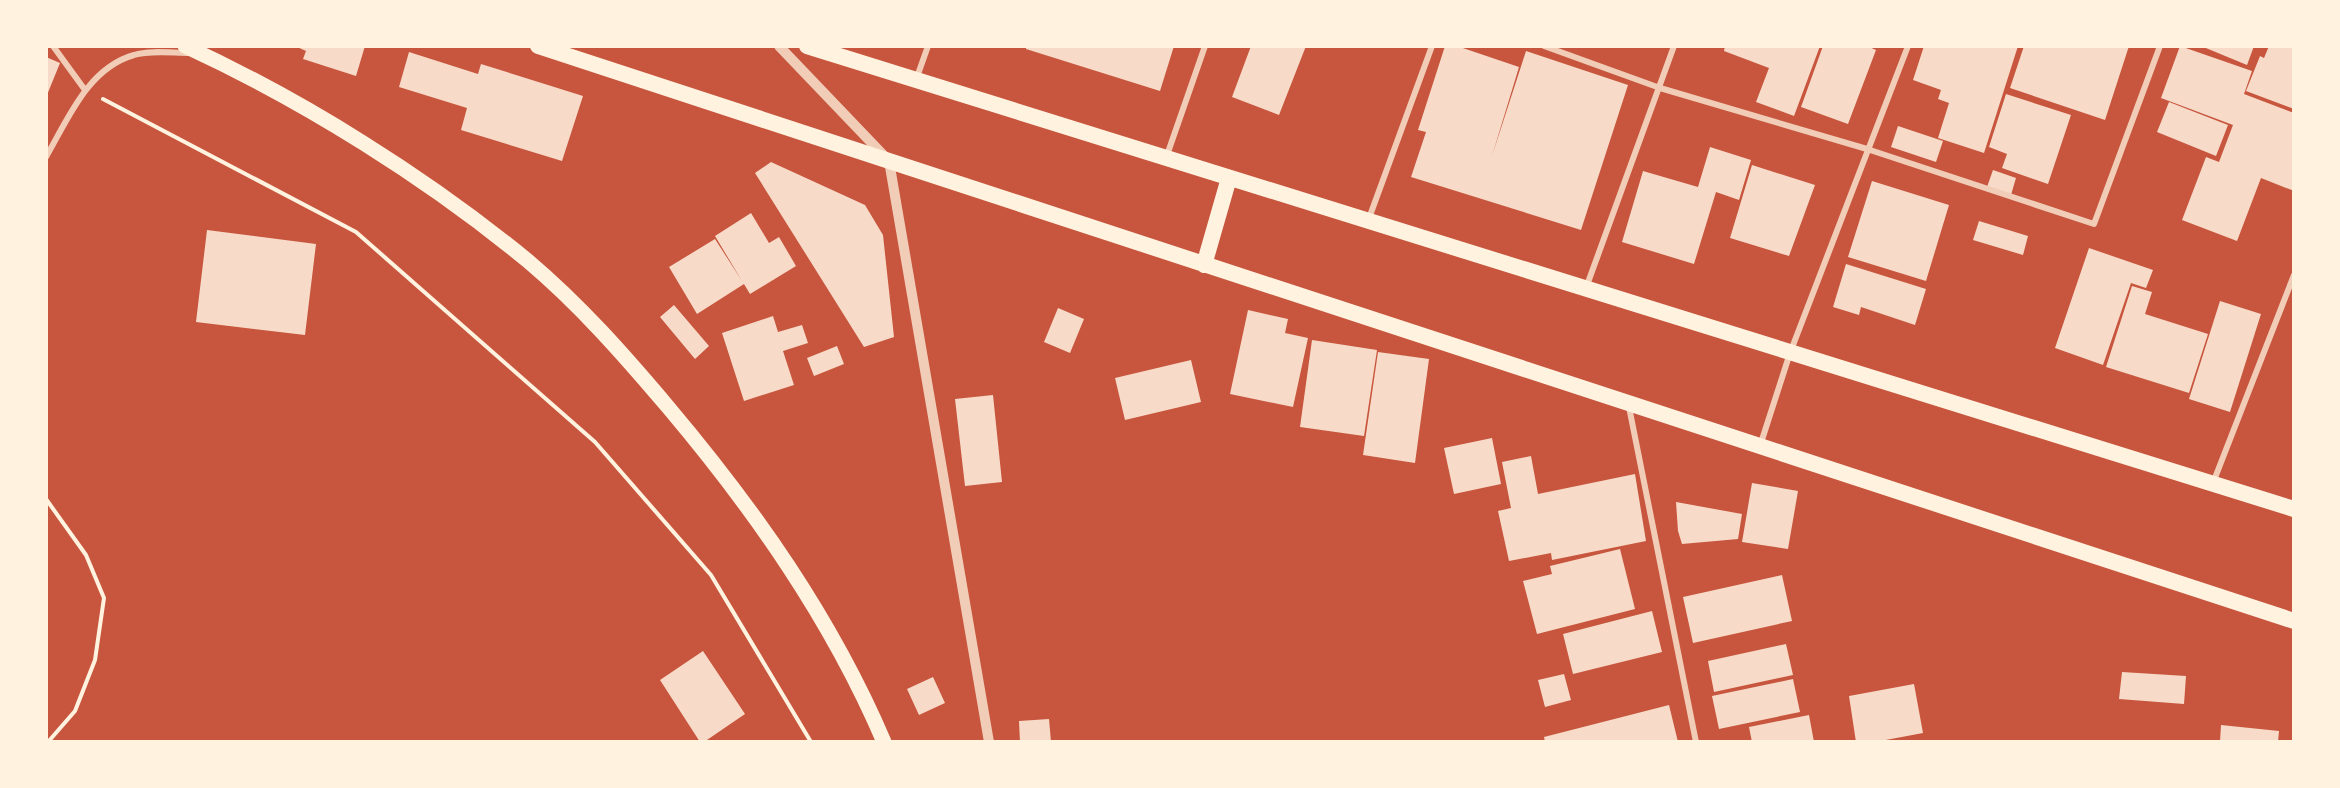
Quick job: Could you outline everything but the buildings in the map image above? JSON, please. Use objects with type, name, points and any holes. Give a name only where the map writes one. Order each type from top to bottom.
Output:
[{"type":"highway","points":[[538,46],[2294,621]]},
{"type":"highway","points":[[807,46],[2294,509]]},
{"type":"highway","points":[[1204,265],[1229,178]]},
{"type":"main road","points":[[192,50],[327,122],[442,194],[529,263],[605,333],[721,471],[799,580],[873,715],[884,741]]},
{"type":"street","points":[[53,46],[85,90]]},
{"type":"street","points":[[779,46],[890,161],[989,741]]},
{"type":"street","points":[[916,81],[928,46]]},
{"type":"street","points":[[1166,158],[1205,46]]},
{"type":"street","points":[[1368,221],[1432,46]]},
{"type":"street","points":[[1544,46],[1660,88],[1867,149],[2094,224],[2160,46]]},
{"type":"street","points":[[1586,289],[1674,46]]},
{"type":"street","points":[[1760,447],[1790,352],[1908,46]]},
{"type":"street","points":[[46,157],[85,90],[112,63],[136,54],[192,50]]},
{"type":"street","points":[[2213,484],[2294,275]]},
{"type":"street","points":[[1628,404],[1696,741]]},
{"type":"path","points":[[85,90],[357,232],[595,442],[711,575],[811,741]]},
{"type":"path","points":[[46,499],[86,555],[104,598],[94,660],[75,711],[48,741]]}]
